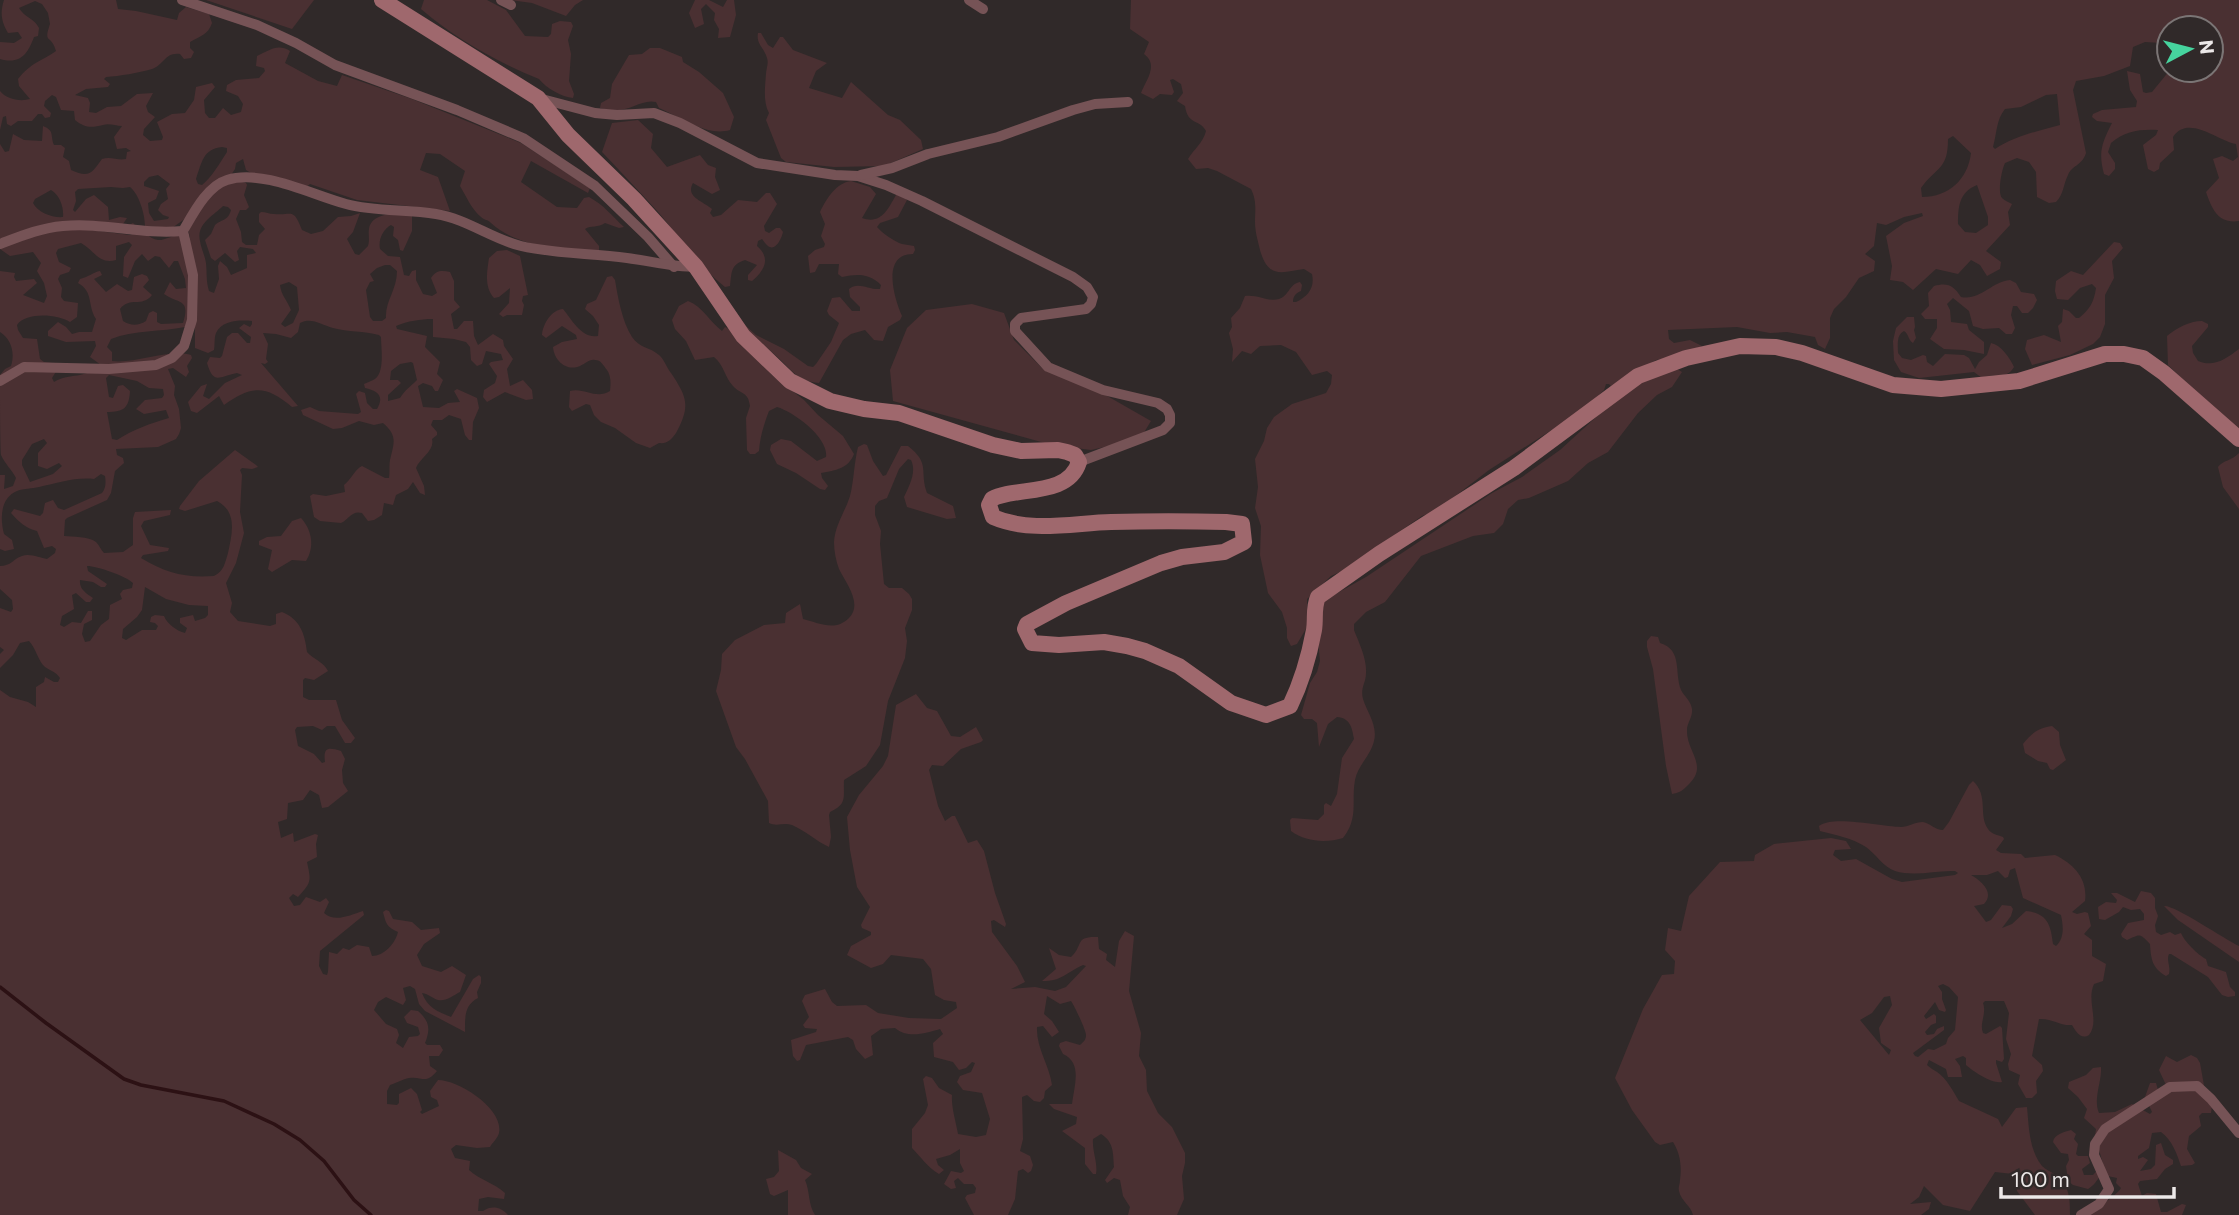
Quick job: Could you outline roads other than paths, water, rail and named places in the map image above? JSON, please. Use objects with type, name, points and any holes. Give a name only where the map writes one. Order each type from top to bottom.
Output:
[{"type":"street","points":[[182,0],[257,25],[335,65],[457,110],[523,138],[596,186],[674,267]]},
{"type":"street","points":[[382,0],[538,98],[595,113],[654,113],[680,123],[757,163],[835,175],[859,176],[892,168],[929,154],[998,137],[1084,107],[1128,102]]},
{"type":"street","points":[[969,0],[983,9]]},
{"type":"street","points":[[538,98],[568,135],[634,199],[696,267],[743,335],[790,381],[830,401],[899,413],[993,445],[1012,449],[1067,452],[1074,455],[1079,462]]},
{"type":"street","points":[[859,176],[922,201],[1087,286],[1093,297],[1086,309],[1021,318],[1015,324],[1015,331],[1048,367],[1103,390],[1158,403],[1167,409],[1170,415],[1170,423],[1163,430],[1079,462],[1074,473],[1062,481],[1042,489],[999,495],[992,499],[989,505],[993,517],[1006,523],[1028,525],[1109,522],[1242,524],[1244,542],[1224,552],[1182,557],[1161,563],[1066,603],[1027,624],[1025,629],[1032,643],[1059,645],[1104,642],[1144,651],[1178,666],[1231,703],[1266,715],[1290,706],[1304,677],[1314,626],[1314,606],[1318,597],[1514,468],[1638,376],[1686,358],[1740,346],[1776,347],[1802,353],[1893,385],[1941,388],[2018,381],[2105,354],[2124,354],[2143,358],[2164,373],[2239,439]]},
{"type":"street","points":[[0,381],[24,367],[109,369],[156,365],[172,358],[184,346],[192,320],[193,275],[183,231],[192,215],[218,184],[236,178],[252,177],[282,184],[349,205],[436,214],[460,220],[520,246],[628,258],[674,267],[696,267]]},
{"type":"street","points":[[0,244],[38,230],[65,226],[154,232],[183,231]]},
{"type":"street","points":[[2082,1215],[2099,1204],[2109,1189],[2094,1155],[2095,1144],[2105,1129],[2170,1087],[2197,1086],[2224,1113],[2239,1133]]},
{"type":"waterway","points":[[0,987],[124,1079],[141,1085],[224,1101],[274,1124],[300,1140],[324,1161],[354,1200],[371,1215]]}]
